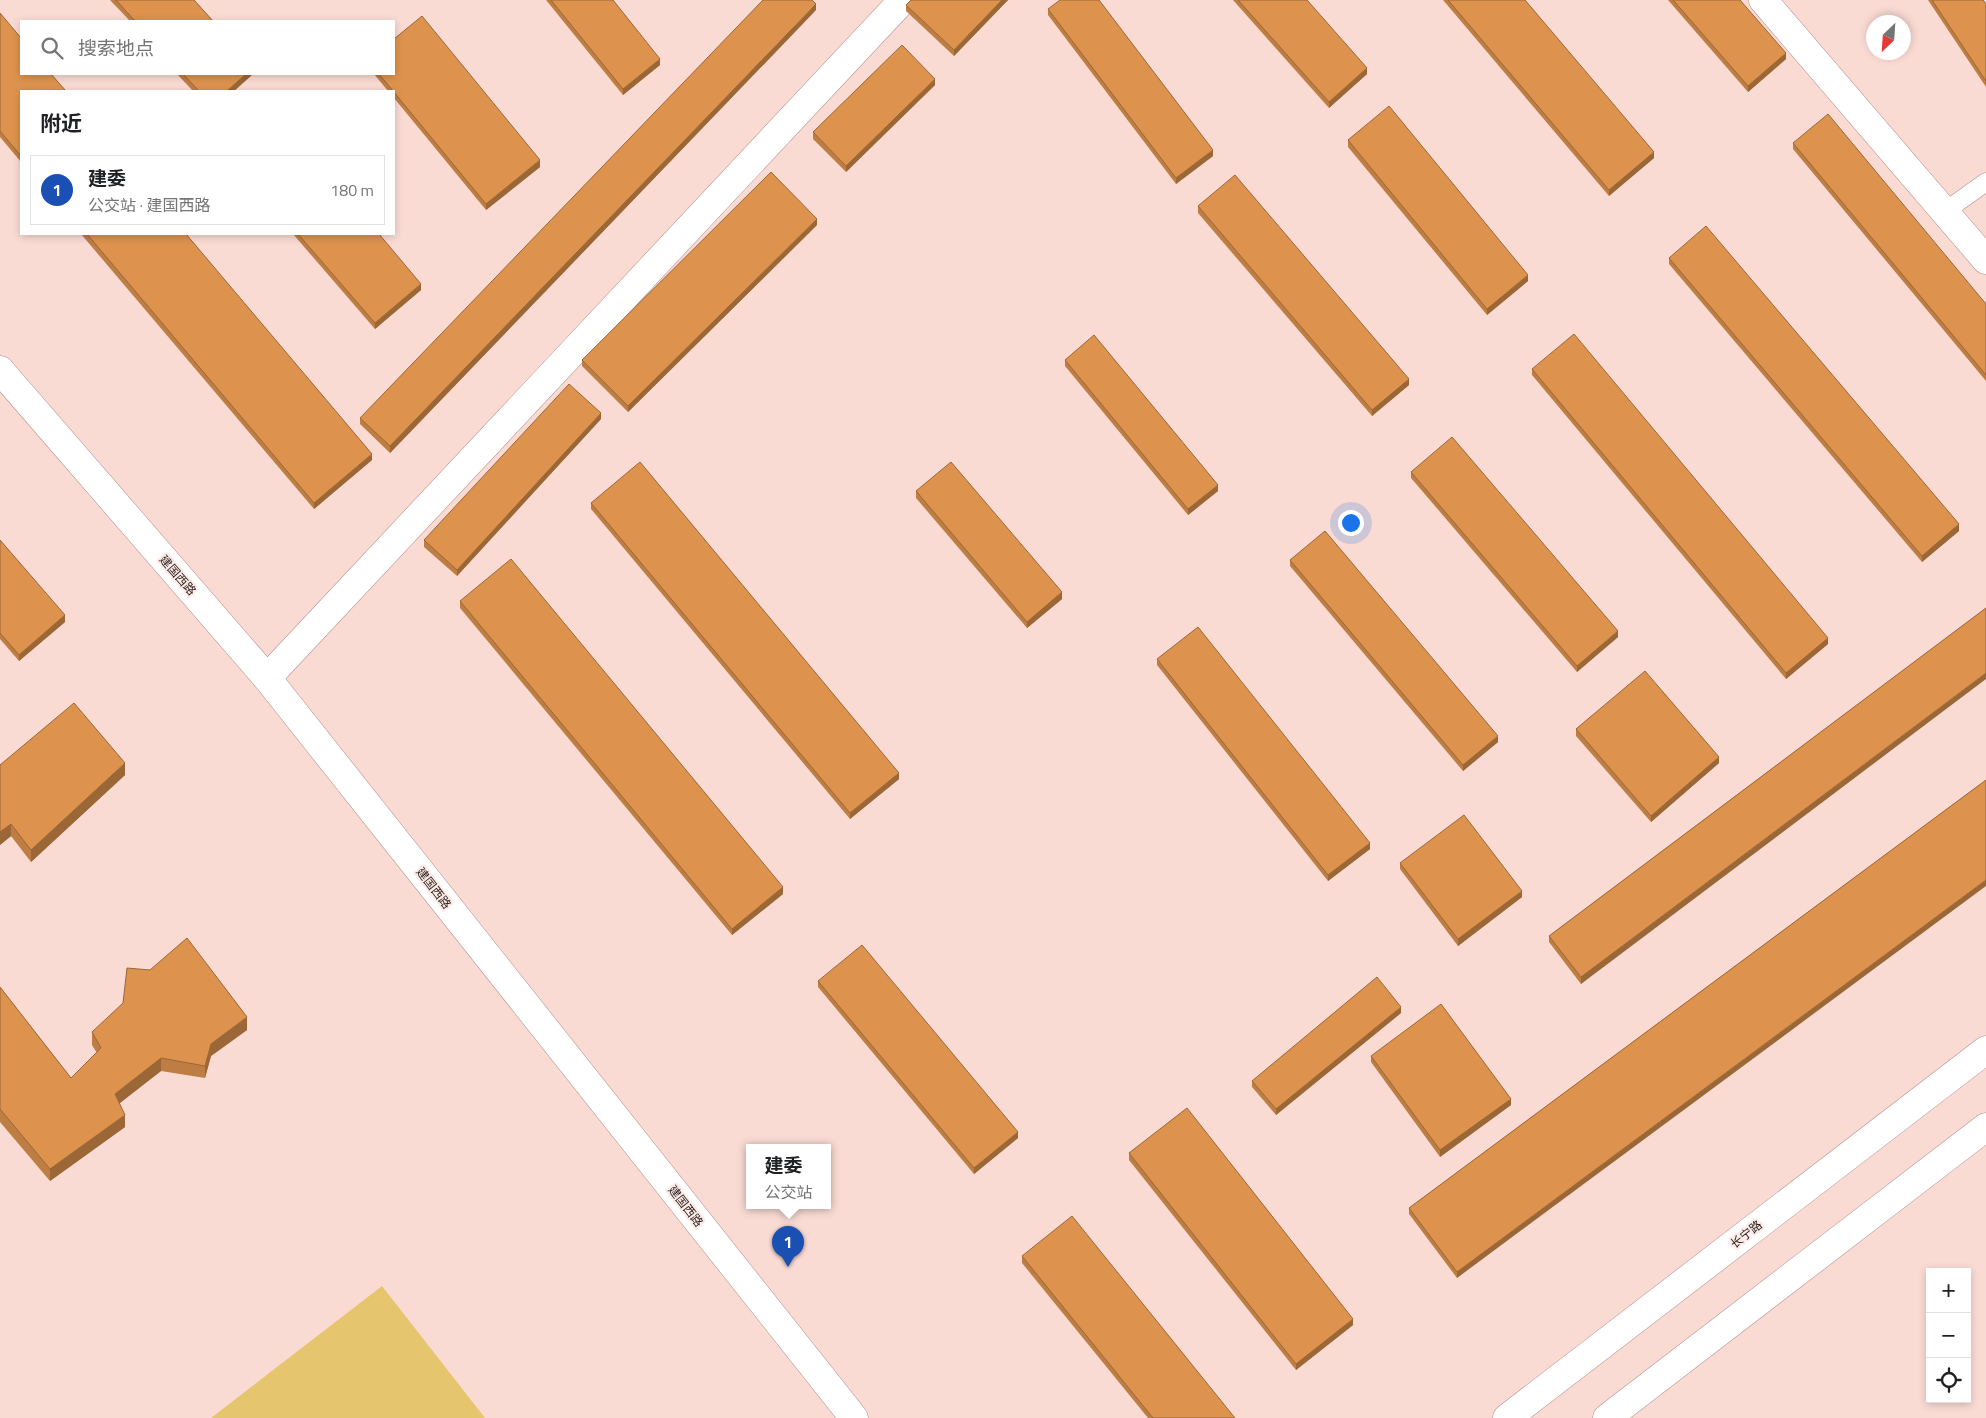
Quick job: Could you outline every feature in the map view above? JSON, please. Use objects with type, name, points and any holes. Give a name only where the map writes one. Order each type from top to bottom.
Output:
[{"type":"main road","points":[[267,678],[903,0]]},
{"type":"main road","points":[[1763,0],[1986,260]]},
{"type":"main road","name":"建国西路","points":[[0,370],[267,678],[854,1418]]},
{"type":"main road","name":"长宁路","points":[[1507,1418],[1986,1050]]},
{"type":"main road","points":[[1607,1418],[1986,1127]]},
{"type":"lane","points":[[1944,212],[1986,182]]},
{"type":"shaded area","points":[[382,1286],[485,1418],[211,1418]]},
{"type":"building","points":[[116,0],[194,0],[212,20],[134,20]]},
{"type":"building","points":[[551,0],[613,0],[660,59],[623,89]]},
{"type":"building","points":[[763,0],[812,0],[816,4],[390,446],[360,418]]},
{"type":"building","points":[[911,0],[1002,0],[954,50],[906,5]]},
{"type":"building","points":[[1060,0],[1099,0],[1213,150],[1176,178],[1048,9]]},
{"type":"building","points":[[1238,0],[1307,0],[1367,68],[1329,102]]},
{"type":"building","points":[[1448,0],[1525,0],[1654,152],[1609,190]]},
{"type":"building","points":[[1673,0],[1740,0],[1786,53],[1748,86]]},
{"type":"building","points":[[1932,0],[1983,0],[1986,4],[1986,81]]},
{"type":"building","points":[[0,13],[20,37],[20,75],[52,75],[65,90],[20,90],[20,155],[0,131]]},
{"type":"building","points":[[422,16],[540,160],[486,204],[395,93],[395,90],[392,90],[380,75],[395,75],[395,38]]},
{"type":"building","points":[[902,45],[935,79],[846,166],[813,132]]},
{"type":"building","points":[[184,75],[245,75],[228,90],[198,90]]},
{"type":"building","points":[[1389,106],[1528,275],[1487,309],[1348,140]]},
{"type":"building","points":[[1828,114],[1986,304],[1986,375],[1793,143]]},
{"type":"building","points":[[771,172],[817,219],[628,406],[582,360]]},
{"type":"building","points":[[1235,175],[1409,379],[1372,410],[1198,206]]},
{"type":"building","points":[[1706,226],[1959,524],[1922,556],[1669,258]]},
{"type":"building","points":[[88,235],[187,235],[372,454],[314,503]]},
{"type":"building","points":[[299,235],[380,235],[421,284],[375,323]]},
{"type":"building","points":[[1574,334],[1828,638],[1786,673],[1532,369]]},
{"type":"building","points":[[1094,335],[1218,485],[1188,509],[1065,360]]},
{"type":"building","points":[[569,384],[601,413],[457,570],[424,540]]},
{"type":"building","points":[[1452,437],[1618,631],[1577,666],[1411,472]]},
{"type":"building","points":[[640,462],[899,773],[850,813],[591,503]]},
{"type":"building","points":[[951,462],[1062,592],[1027,622],[916,491]]},
{"type":"building","points":[[1325,531],[1498,736],[1463,765],[1290,560]]},
{"type":"building","points":[[0,540],[65,615],[19,655],[0,633]]},
{"type":"building","points":[[511,559],[783,887],[732,929],[460,601]]},
{"type":"building","points":[[1986,608],[1986,673],[1581,977],[1549,936]]},
{"type":"building","points":[[1198,627],[1370,843],[1328,875],[1157,659]]},
{"type":"building","points":[[1645,671],[1719,757],[1651,816],[1576,729]]},
{"type":"building","points":[[74,703],[125,763],[31,850],[11,824],[0,832],[0,765]]},
{"type":"building","points":[[1986,780],[1986,880],[1457,1272],[1409,1208]]},
{"type":"building","points":[[1464,815],[1522,891],[1458,939],[1400,863]]},
{"type":"building","points":[[187,938],[247,1017],[211,1044],[205,1066],[161,1058],[115,1094],[125,1115],[50,1169],[0,1109],[0,987],[71,1078],[101,1048],[92,1032],[123,1003],[127,968],[150,970]]},
{"type":"building","points":[[862,945],[1018,1132],[974,1168],[818,981]]},
{"type":"building","points":[[1377,977],[1401,1007],[1276,1109],[1252,1081]]},
{"type":"building","points":[[1441,1004],[1511,1099],[1440,1150],[1371,1056]]},
{"type":"building","points":[[1187,1108],[1353,1319],[1296,1364],[1129,1153]]},
{"type":"building","points":[[1072,1216],[1235,1418],[1153,1418],[1022,1256]]},
{"type":"place","name":"建委","points":[[788,1267]]}]
